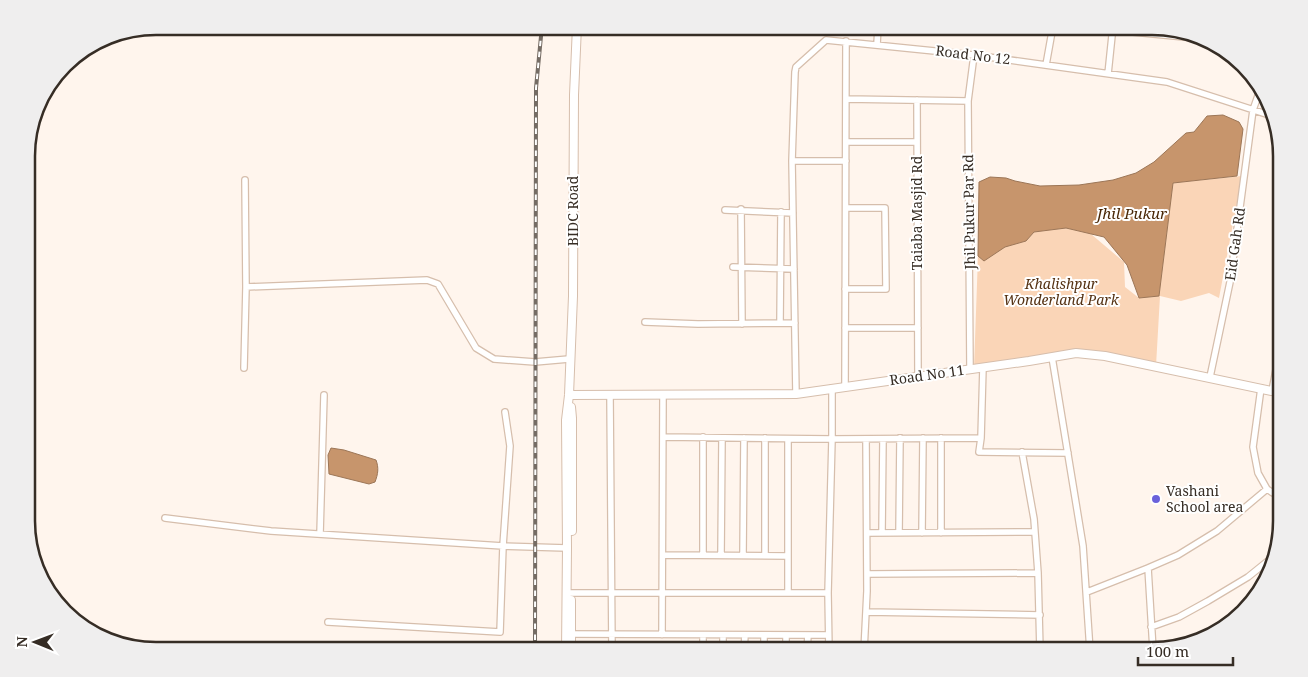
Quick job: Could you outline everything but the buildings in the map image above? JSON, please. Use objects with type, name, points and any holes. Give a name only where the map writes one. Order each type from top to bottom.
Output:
[{"type":"main road","name":"BIDC Road","points":[[568,642],[572,428],[569,395],[569,358],[573,296],[574,94],[577,35]]},
{"type":"main road","name":"Road No 11","points":[[569,395],[796,394],[1076,352],[1105,356],[1272,391]]},
{"type":"main road","name":"BIDC Road","points":[[569,395],[566,420],[569,593]]},
{"type":"main road","name":"BIDC Road","points":[[569,634],[570,642]]},
{"type":"street","points":[[877,45],[878,35]]},
{"type":"street","points":[[1046,65],[1051,35]]},
{"type":"street","points":[[1108,74],[1111,35]]},
{"type":"street","name":"Road No 12","points":[[796,394],[792,161],[795,72],[796,67],[826,40],[974,55],[1167,82],[1265,114]]},
{"type":"street","points":[[845,387],[846,41]]},
{"type":"street","name":"Jhil Pukur Par Rd","points":[[970,369],[968,101],[974,55]]},
{"type":"street","name":"Eid Gah Rd","points":[[1210,377],[1230,282],[1252,110],[1257,97]]},
{"type":"street","points":[[846,99],[968,101]]},
{"type":"street","name":"Taiaba Masjid Rd","points":[[917,100],[918,377]]},
{"type":"street","points":[[846,142],[917,142]]},
{"type":"street","points":[[792,161],[846,161]]},
{"type":"street","points":[[244,368],[246,287],[245,180]]},
{"type":"street","points":[[845,289],[886,289],[885,208],[846,208]]},
{"type":"street","points":[[725,210],[793,213]]},
{"type":"street","points":[[741,210],[742,324]]},
{"type":"street","points":[[780,212],[780,323]]},
{"type":"street","points":[[733,267],[794,269]]},
{"type":"street","points":[[246,287],[427,280],[438,284],[476,348],[494,359],[535,362],[569,358]]},
{"type":"street","points":[[645,322],[698,324],[795,323]]},
{"type":"street","points":[[845,328],[918,328]]},
{"type":"street","points":[[1052,357],[1084,546],[1090,642]]},
{"type":"street","points":[[983,367],[982,438],[979,452],[1068,453]]},
{"type":"street","points":[[1272,391],[1273,386]]},
{"type":"street","points":[[828,642],[832,388]]},
{"type":"street","points":[[1260,388],[1253,447],[1258,473],[1268,489],[1273,493]]},
{"type":"street","points":[[320,534],[324,395]]},
{"type":"street","points":[[610,395],[611,642]]},
{"type":"street","points":[[662,635],[664,396]]},
{"type":"street","points":[[328,622],[500,632],[503,546],[510,446],[505,412]]},
{"type":"street","points":[[663,437],[982,438]]},
{"type":"street","points":[[703,437],[703,555]]},
{"type":"street","points":[[721,555],[722,438]]},
{"type":"street","points":[[743,555],[744,438]]},
{"type":"street","points":[[765,438],[765,556]]},
{"type":"street","points":[[788,438],[788,590]]},
{"type":"street","points":[[900,438],[900,533]]},
{"type":"street","points":[[922,533],[923,438]]},
{"type":"street","points":[[941,438],[941,533]]},
{"type":"street","points":[[864,642],[867,574],[866,439]]},
{"type":"street","points":[[882,533],[883,439]]},
{"type":"street","points":[[1022,452],[1035,532],[1040,642]]},
{"type":"street","points":[[1087,592],[1178,555],[1217,531],[1268,489]]},
{"type":"street","points":[[165,518],[271,531],[503,546],[567,548]]},
{"type":"street","points":[[867,533],[1035,532]]},
{"type":"street","points":[[663,555],[788,556]]},
{"type":"street","points":[[1151,627],[1179,617],[1208,601],[1248,577],[1265,563]]},
{"type":"street","points":[[1148,568],[1152,642]]},
{"type":"street","points":[[867,574],[1038,573]]},
{"type":"street","points":[[569,593],[828,593]]},
{"type":"street","points":[[866,612],[1040,615]]},
{"type":"street","points":[[569,634],[828,635]]},
{"type":"street","points":[[703,635],[703,642]]},
{"type":"street","points":[[723,635],[723,642]]},
{"type":"street","points":[[745,635],[745,642]]},
{"type":"street","points":[[764,635],[764,642]]},
{"type":"street","points":[[786,635],[786,642]]},
{"type":"street","points":[[808,635],[808,642]]},
{"type":"green space","name":"Khalishpur Wonderland Park","points":[[1242,176],[1219,298],[1209,293],[1181,301],[1160,296],[1156,366],[1076,353],[974,368],[978,256],[984,261],[1005,247],[1026,241],[1034,232],[1066,228],[1091,234],[1124,262],[1125,287],[1139,298],[1159,296],[1173,183]]},
{"type":"water","name":"Jhil Pukur","points":[[1223,115],[1239,122],[1243,129],[1237,176],[1173,183],[1159,296],[1139,298],[1127,265],[1104,237],[1066,228],[1034,232],[1026,241],[1005,247],[984,261],[978,256],[979,182],[990,177],[1006,178],[1040,186],[1079,185],[1113,180],[1136,173],[1154,162],[1186,133],[1194,132],[1207,116]]},
{"type":"water","points":[[331,448],[376,460],[378,471],[375,482],[369,484],[329,474],[328,455]]},
{"type":"railway","points":[[535,642],[536,88],[541,35]]},
{"type":"place","name":"Vashani School area","points":[[1156,499]]}]
